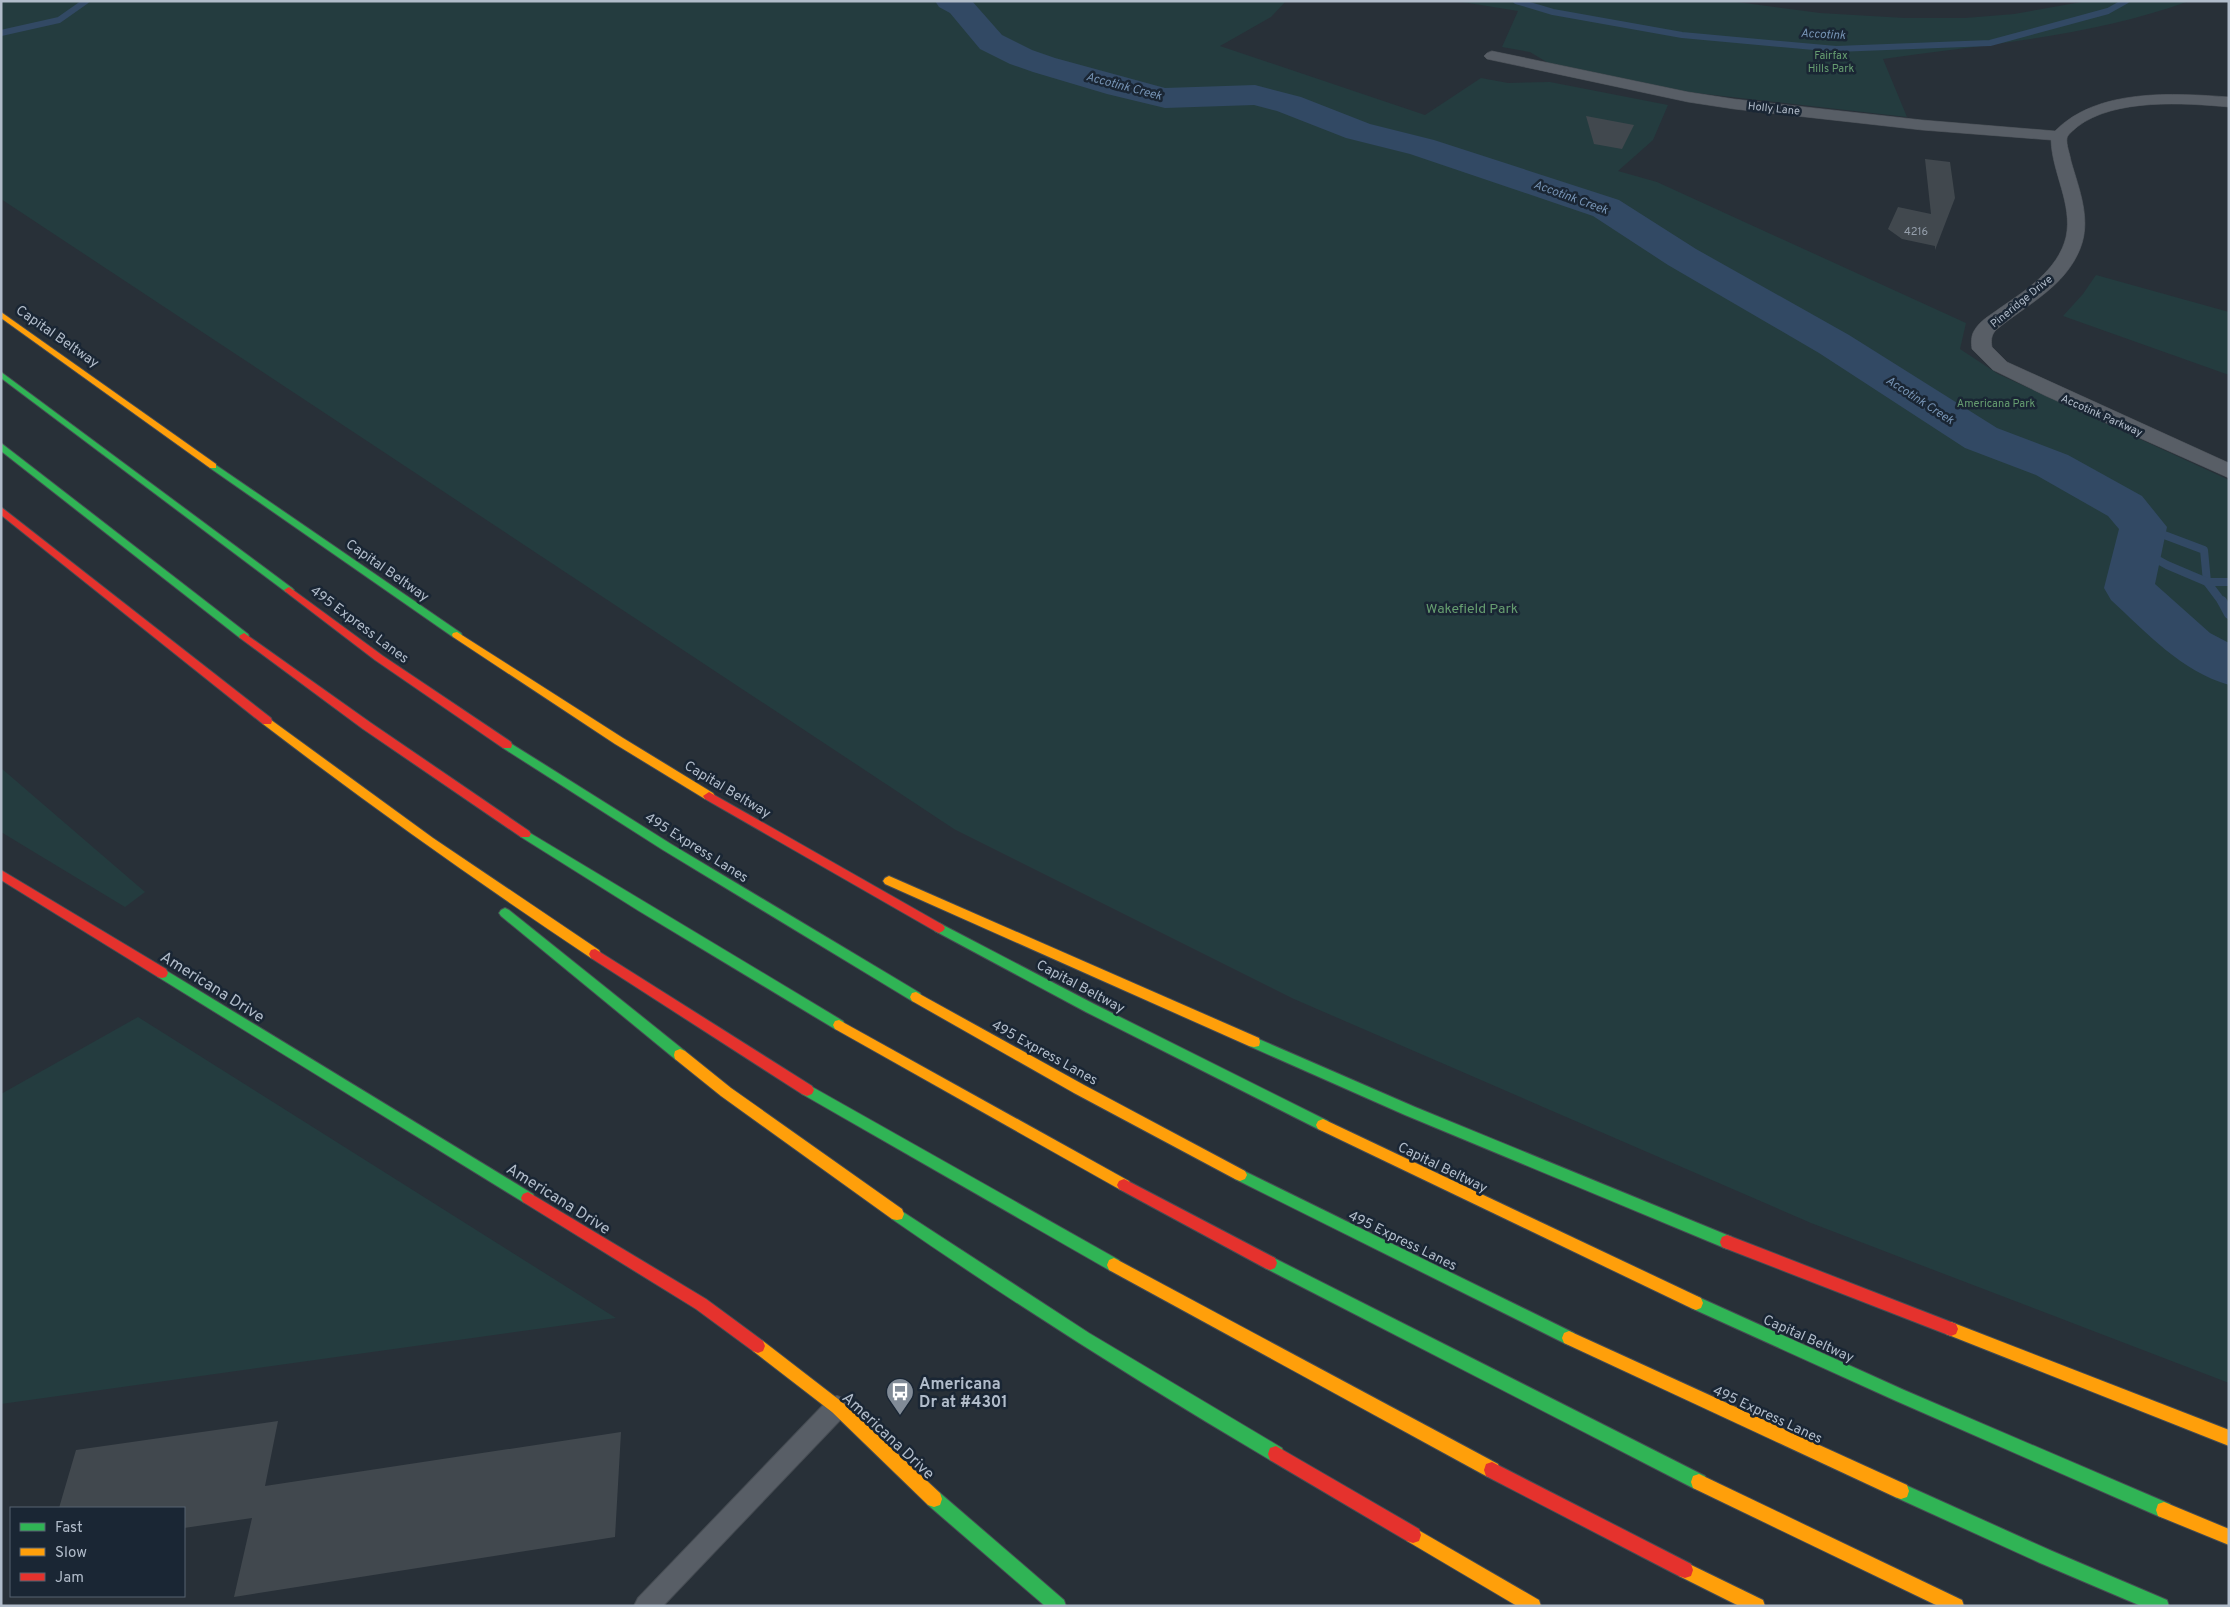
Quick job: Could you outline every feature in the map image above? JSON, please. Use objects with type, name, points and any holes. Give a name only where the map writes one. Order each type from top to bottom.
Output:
[{"type":"main road","name":"Capital Beltway","points":[[1,314],[352,564],[493,660],[606,733],[741,816],[1005,963],[1307,1118],[1782,1342],[1909,1400],[2229,1537]]},
{"type":"main road","name":"495 Express Lanes","points":[[1,374],[379,658],[478,726],[667,847],[927,1004],[1079,1089],[1284,1198],[1565,1336],[1810,1451],[2046,1557],[2162,1606]]},
{"type":"main road","points":[[1,446],[241,633],[418,763],[656,917],[792,998],[962,1098],[1127,1189],[1310,1285],[1614,1439],[1956,1606]]},
{"type":"main road","points":[[1,510],[339,777],[470,884]]},
{"type":"main road","points":[[339,777],[546,922],[800,1086],[1092,1254],[1282,1358],[1573,1513],[1757,1606]]},
{"type":"main road","points":[[741,816],[851,864]]},
{"type":"main road","name":"Americana Drive","points":[[1,874],[701,1304],[798,1376],[836,1407],[956,1519],[1058,1606]]},
{"type":"main road","points":[[878,877],[1188,1015],[1508,1152],[1670,1219],[2229,1438]]},
{"type":"main road","points":[[492,903],[726,1092],[946,1248],[1153,1382],[1533,1606]]},
{"type":"street","name":"Holly Lane","points":[[1492,56],[1716,102],[1913,124],[2059,136]]},
{"type":"street","points":[[2059,136],[2078,119],[2110,107],[2159,101],[2229,102]]},
{"type":"street","name":"Pineridge Drive","points":[[1982,350],[1981,339],[1985,330],[2036,292],[2055,274],[2067,256],[2075,237],[2076,216],[2060,151],[2059,136]]},
{"type":"street","name":"Accotink Parkway","points":[[1982,350],[2000,366],[2053,392],[2229,471]]},
{"type":"lane","points":[[646,1606],[836,1407]]},
{"type":"green space","name":"Wakefield Park","points":[[1,1],[1286,1],[1271,17],[1220,46],[1425,115],[1481,78],[1508,83],[1550,82],[1668,105],[1653,140],[1618,171],[1657,182],[1966,323],[1960,349],[1998,374],[2229,480],[2229,1383],[1811,1223],[1294,999],[954,829],[1,199]]},
{"type":"green space","name":"Fairfax Hills Park","points":[[1456,1],[1730,1],[1820,13],[1905,18],[1965,18],[2014,14],[2087,1],[2189,1],[2152,13],[2076,31],[1999,44],[1883,59],[1907,117],[1687,92],[1555,67],[1530,52],[1502,47],[1518,11]]},
{"type":"green space","points":[[2096,275],[2229,312],[2229,375],[2063,316],[2083,294]]},
{"type":"green space","points":[[1,768],[145,892],[125,907],[1,832]]},
{"type":"green space","points":[[138,1017],[616,1318],[1,1404],[1,1094]]},
{"type":"building","points":[[1586,116],[1634,125],[1622,149],[1594,144]]},
{"type":"building","points":[[1925,159],[1950,162],[1955,198],[1935,250],[1935,246],[1902,239],[1888,229],[1898,207],[1931,214]]},
{"type":"building","points":[[278,1421],[265,1486],[621,1432],[615,1537],[234,1597],[252,1518],[185,1528],[185,1507],[59,1507],[76,1450]]},
{"type":"waterway","points":[[1,33],[59,20],[86,1]]},
{"type":"waterway","name":"Accotink Creek","points":[[950,1],[961,7],[991,42],[1021,57],[1044,65],[1165,98],[1255,95],[1289,104],[1358,131],[1422,147],[1606,208],[1682,257],[1834,344],[1981,438],[2052,465],[2125,506],[2143,527],[2129,588],[2192,645],[2229,667]]},
{"type":"waterway","name":"Accotink","points":[[1516,1],[1553,12],[1682,35],[1836,49],[1990,43],[2108,11],[2126,1]]},
{"type":"waterway","name":"Accotink Creek","points":[[2143,527],[2204,550],[2207,582]]},
{"type":"waterway","name":"Accotink Creek","points":[[2138,549],[2167,565],[2207,582]]},
{"type":"waterway","name":"Accotink Creek","points":[[2207,582],[2229,582]]},
{"type":"waterway","name":"Accotink Creek","points":[[2207,582],[2222,602]]},
{"type":"waterway","name":"Accotink Creek","points":[[2222,601],[2229,614]]},
{"type":"waterway","name":"Accotink Creek","points":[[2220,662],[2229,653]]},
{"type":"traffic: fast","points":[[1,374],[289,590]]},
{"type":"traffic: fast","points":[[1,446],[244,636]]},
{"type":"traffic: fast","points":[[213,466],[457,635]]},
{"type":"traffic: fast","points":[[507,745],[667,847],[916,997]]},
{"type":"traffic: fast","points":[[525,834],[643,908],[839,1025]]},
{"type":"traffic: fast","points":[[505,913],[680,1055]]},
{"type":"traffic: fast","points":[[939,928],[1090,1008],[1323,1125]]},
{"type":"traffic: fast","points":[[162,973],[528,1198]]},
{"type":"traffic: fast","points":[[1254,1042],[1410,1111],[1727,1242]]},
{"type":"traffic: fast","points":[[807,1090],[1114,1265]]},
{"type":"traffic: fast","points":[[1240,1175],[1569,1338]]},
{"type":"traffic: fast","points":[[897,1214],[1084,1338],[1276,1454]]},
{"type":"traffic: fast","points":[[1270,1263],[1699,1482]]},
{"type":"traffic: fast","points":[[1696,1303],[1899,1395],[2164,1510]]},
{"type":"traffic: fast","points":[[1901,1491],[2046,1557],[2161,1606]]},
{"type":"traffic: fast","points":[[934,1499],[1058,1606]]},
{"type":"traffic: slow","points":[[1,314],[213,466]]},
{"type":"traffic: slow","points":[[457,635],[619,741],[709,796]]},
{"type":"traffic: slow","points":[[267,721],[429,841],[595,954]]},
{"type":"traffic: slow","points":[[889,881],[1254,1042]]},
{"type":"traffic: slow","points":[[916,997],[1079,1089],[1240,1175]]},
{"type":"traffic: slow","points":[[839,1025],[1124,1185]]},
{"type":"traffic: slow","points":[[680,1055],[726,1092],[897,1214]]},
{"type":"traffic: slow","points":[[1323,1125],[1696,1303]]},
{"type":"traffic: slow","points":[[1114,1265],[1492,1470]]},
{"type":"traffic: slow","points":[[1951,1329],[2229,1438]]},
{"type":"traffic: slow","points":[[1569,1338],[1901,1491]]},
{"type":"traffic: slow","points":[[758,1346],[837,1407],[934,1499]]},
{"type":"traffic: slow","points":[[1699,1482],[1956,1606]]},
{"type":"traffic: slow","points":[[2164,1510],[2229,1537]]},
{"type":"traffic: slow","points":[[1413,1535],[1533,1606]]},
{"type":"traffic: slow","points":[[1685,1570],[1757,1606]]},
{"type":"traffic: jam","points":[[1,510],[267,721]]},
{"type":"traffic: jam","points":[[289,590],[379,658],[507,745]]},
{"type":"traffic: jam","points":[[244,636],[367,726],[525,834]]},
{"type":"traffic: jam","points":[[709,796],[939,928]]},
{"type":"traffic: jam","points":[[1,874],[162,973]]},
{"type":"traffic: jam","points":[[595,954],[807,1090]]},
{"type":"traffic: jam","points":[[1124,1185],[1270,1263]]},
{"type":"traffic: jam","points":[[528,1198],[701,1304],[758,1346]]},
{"type":"traffic: jam","points":[[1727,1242],[1951,1329]]},
{"type":"traffic: jam","points":[[1276,1454],[1413,1535]]},
{"type":"traffic: jam","points":[[1492,1470],[1685,1570]]},
{"type":"place","name":"Americana Dr at #4301","points":[[900,1416]]},
{"type":"park label","name":"Americana Park","points":[[1996,403]]}]
